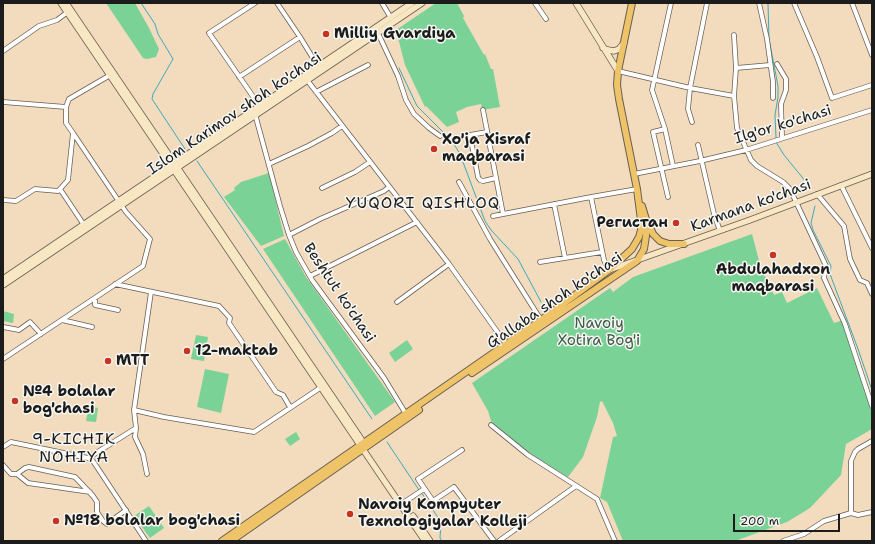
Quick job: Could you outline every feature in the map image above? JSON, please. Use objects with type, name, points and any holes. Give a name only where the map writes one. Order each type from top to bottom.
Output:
[{"type":"main road","points":[[62,3],[175,166],[363,445],[425,541]]},
{"type":"main road","points":[[66,3],[69,11]]},
{"type":"main road","name":"Islom Karimov shoh ko'chasi","points":[[3,279],[120,203],[319,68],[377,31],[412,3]]},
{"type":"main road","name":"Islom Karimov shoh ko'chasi","points":[[392,20],[422,3]]},
{"type":"main road","points":[[576,3],[618,71]]},
{"type":"main road","points":[[609,270],[632,249],[639,237],[641,225],[637,189],[618,99],[617,85],[618,71],[632,3]]},
{"type":"main road","points":[[603,48],[614,51],[619,49],[624,42]]},
{"type":"main road","name":"Islom Karimov shoh ko'chasi","points":[[175,166],[256,114],[260,108],[306,80],[319,68]]},
{"type":"main road","name":"Karmana ko'chasi","points":[[637,261],[872,174]]},
{"type":"main road","points":[[637,189],[652,232],[658,239],[669,244],[684,244]]},
{"type":"main road","points":[[637,261],[645,244],[647,229],[646,217]]},
{"type":"main road","name":"Islom Karimov shoh ko'chasi","points":[[3,284],[85,226]]},
{"type":"main road","name":"G'allaba shoh ko'chasi","points":[[231,541],[350,458],[363,445],[541,320],[609,270],[637,261]]},
{"type":"main road","name":"G'allaba shoh ko'chasi","points":[[363,445],[637,261]]},
{"type":"main road","points":[[222,541],[363,445]]},
{"type":"main road","points":[[402,504],[430,541]]},
{"type":"street","points":[[255,3],[209,33],[260,108]]},
{"type":"street","points":[[276,3],[300,37],[319,68]]},
{"type":"street","points":[[382,3],[392,20]]},
{"type":"street","points":[[535,3],[546,19]]},
{"type":"street","points":[[671,3],[652,90],[665,129],[673,166]]},
{"type":"street","points":[[692,122],[688,109],[690,88],[707,3]]},
{"type":"street","points":[[759,3],[774,82],[774,98]]},
{"type":"street","name":"Ilg'or ko'chasi","points":[[794,3],[832,98],[872,85]]},
{"type":"street","points":[[852,3],[872,55]]},
{"type":"street","points":[[3,51],[39,26],[57,20],[69,11]]},
{"type":"street","points":[[377,31],[398,76],[406,100],[414,114],[440,136]]},
{"type":"street","points":[[734,35],[736,68],[734,96],[737,128],[751,160],[757,166],[783,182],[790,189],[826,266],[824,278],[846,324],[872,406]]},
{"type":"street","points":[[239,77],[300,37]]},
{"type":"street","points":[[777,64],[786,79],[786,90],[781,104],[782,138]]},
{"type":"street","points":[[316,92],[368,65]]},
{"type":"street","points":[[736,68],[770,65]]},
{"type":"street","points":[[618,71],[690,88],[734,96]]},
{"type":"street","points":[[3,359],[143,266],[150,239],[120,203],[66,124],[66,107],[69,99],[112,74]]},
{"type":"street","points":[[306,80],[449,264],[506,344]]},
{"type":"street","points":[[3,102],[66,107]]},
{"type":"street","points":[[483,110],[503,214]]},
{"type":"street","name":"Ilg'or ko'chasi","points":[[634,174],[702,161],[746,150],[872,110]]},
{"type":"street","name":"Beshtut ko'chasi","points":[[256,114],[289,236],[296,252],[310,276],[384,378],[406,414]]},
{"type":"street","points":[[269,164],[308,146],[342,126]]},
{"type":"street","points":[[665,129],[653,132],[668,196]]},
{"type":"street","points":[[487,132],[470,136],[478,177],[483,181],[496,178]]},
{"type":"street","points":[[3,200],[16,201],[35,189],[58,191],[68,180],[73,133]]},
{"type":"street","points":[[698,145],[714,214],[720,231]]},
{"type":"street","points":[[322,188],[355,172],[370,162]]},
{"type":"street","points":[[459,182],[490,239],[541,320]]},
{"type":"street","points":[[289,236],[320,219],[384,191],[389,186]]},
{"type":"street","points":[[841,186],[872,248]]},
{"type":"street","points":[[60,189],[85,226]]},
{"type":"street","points":[[493,216],[637,189]]},
{"type":"street","points":[[817,194],[844,226],[850,259],[860,280],[867,283],[872,294]]},
{"type":"street","points":[[591,197],[602,252],[605,264],[609,270]]},
{"type":"street","points":[[554,204],[565,258]]},
{"type":"street","points":[[310,276],[417,222]]},
{"type":"street","points":[[540,262],[602,252]]},
{"type":"street","points":[[398,302],[449,264]]},
{"type":"street","points":[[116,284],[219,306],[230,318],[229,323],[276,392],[283,395],[290,407]]},
{"type":"street","points":[[147,474],[143,454],[135,437],[136,428],[134,410],[152,292]]},
{"type":"street","points":[[95,298],[94,305],[118,310]]},
{"type":"street","points":[[62,320],[92,327]]},
{"type":"street","points":[[3,327],[20,330],[30,322],[41,334]]},
{"type":"street","points":[[134,410],[164,417],[254,432],[323,386]]},
{"type":"street","points":[[491,425],[528,455],[597,499],[615,541]]},
{"type":"street","points":[[88,458],[136,428]]},
{"type":"street","points":[[851,513],[851,461],[858,449],[872,441]]},
{"type":"street","points":[[3,447],[11,442],[88,458],[93,461],[146,541]]},
{"type":"street","points":[[462,450],[418,479],[433,501],[454,487],[494,541]]},
{"type":"street","points":[[3,465],[11,474],[17,474],[29,467],[75,477],[90,492],[97,502],[97,512],[103,521],[108,524],[126,510]]},
{"type":"street","points":[[17,474],[28,483],[90,492]]},
{"type":"street","points":[[499,541],[576,486]]},
{"type":"street","points":[[402,504],[424,489]]},
{"type":"street","points":[[783,541],[804,534],[824,521],[851,513],[858,515],[872,512]]},
{"type":"green space","points":[[106,3],[135,3],[159,49],[156,57],[147,59],[143,58]]},
{"type":"green space","points":[[436,3],[457,3],[464,16],[463,18],[484,55],[485,54],[491,69],[493,69],[500,107],[482,110],[481,104],[467,107],[456,112],[459,122],[447,127],[426,106],[425,107],[405,65],[396,30]]},
{"type":"green space","points":[[269,173],[284,236],[261,246],[224,197],[235,190],[234,188],[241,182]]},
{"type":"green space","name":"Navoiy Xotira Bog'i","points":[[752,234],[761,268],[774,295],[782,292],[787,303],[817,288],[834,323],[843,320],[870,402],[872,429],[846,444],[841,475],[810,508],[787,522],[735,541],[623,541],[607,502],[600,498],[613,437],[617,436],[613,423],[602,401],[600,402],[597,417],[583,457],[568,477],[526,452],[495,426],[472,383],[610,288],[613,292],[633,277]]},
{"type":"green space","points":[[285,239],[306,277],[395,402],[375,416],[263,249]]},
{"type":"green space","points":[[3,311],[14,314],[13,323],[3,321]]},
{"type":"green space","points":[[196,335],[208,337],[204,361],[191,359]]},
{"type":"green space","points":[[407,340],[413,349],[395,362],[389,353]]},
{"type":"green space","points":[[205,369],[229,374],[221,413],[197,407]]},
{"type":"green space","points":[[89,406],[98,408],[96,422],[86,421]]},
{"type":"green space","points":[[296,432],[300,439],[290,446],[285,439]]},
{"type":"green space","points":[[149,506],[164,528],[150,538],[134,516]]},
{"type":"waterway","points":[[141,3],[155,24],[158,34],[173,59],[153,94],[152,99],[185,149]]},
{"type":"waterway","points":[[768,3],[769,39],[778,86],[775,115],[776,138]]},
{"type":"waterway","points":[[399,68],[417,106],[452,141],[460,154],[485,221],[491,230],[518,259],[541,302]]},
{"type":"waterway","points":[[776,142],[784,155],[811,188]]},
{"type":"waterway","points":[[197,161],[372,419]]},
{"type":"waterway","points":[[815,206],[811,223],[813,230],[831,266],[830,274],[872,390]]},
{"type":"waterway","points":[[387,442],[419,490]]},
{"type":"waterway","points":[[421,492],[441,522],[440,538],[442,541]]},
{"type":"place","name":"Milliy Gvardiya","points":[[326,34]]},
{"type":"place","name":"Xo'ja Xisraf maqbarasi","points":[[434,149]]},
{"type":"place","name":"Регистан","points":[[676,223]]},
{"type":"place","name":"Abdulahadxon maqbarasi","points":[[773,255]]},
{"type":"place","name":"12-maktab","points":[[187,351]]},
{"type":"place","name":"MTT","points":[[108,361]]},
{"type":"place","name":"№4 bolalar bog'chasi","points":[[15,401]]},
{"type":"place","name":"Navoiy Kompyuter Texnologiyalar Kolleji","points":[[350,514]]},
{"type":"place","name":"№18 bolalar bog'chasi","points":[[56,521]]},
{"type":"district","name":"YUQORI QISHLOQ","points":[[423,204]]},
{"type":"district","name":"9-KICHIK NOHIYA","points":[[74,449]]}]
